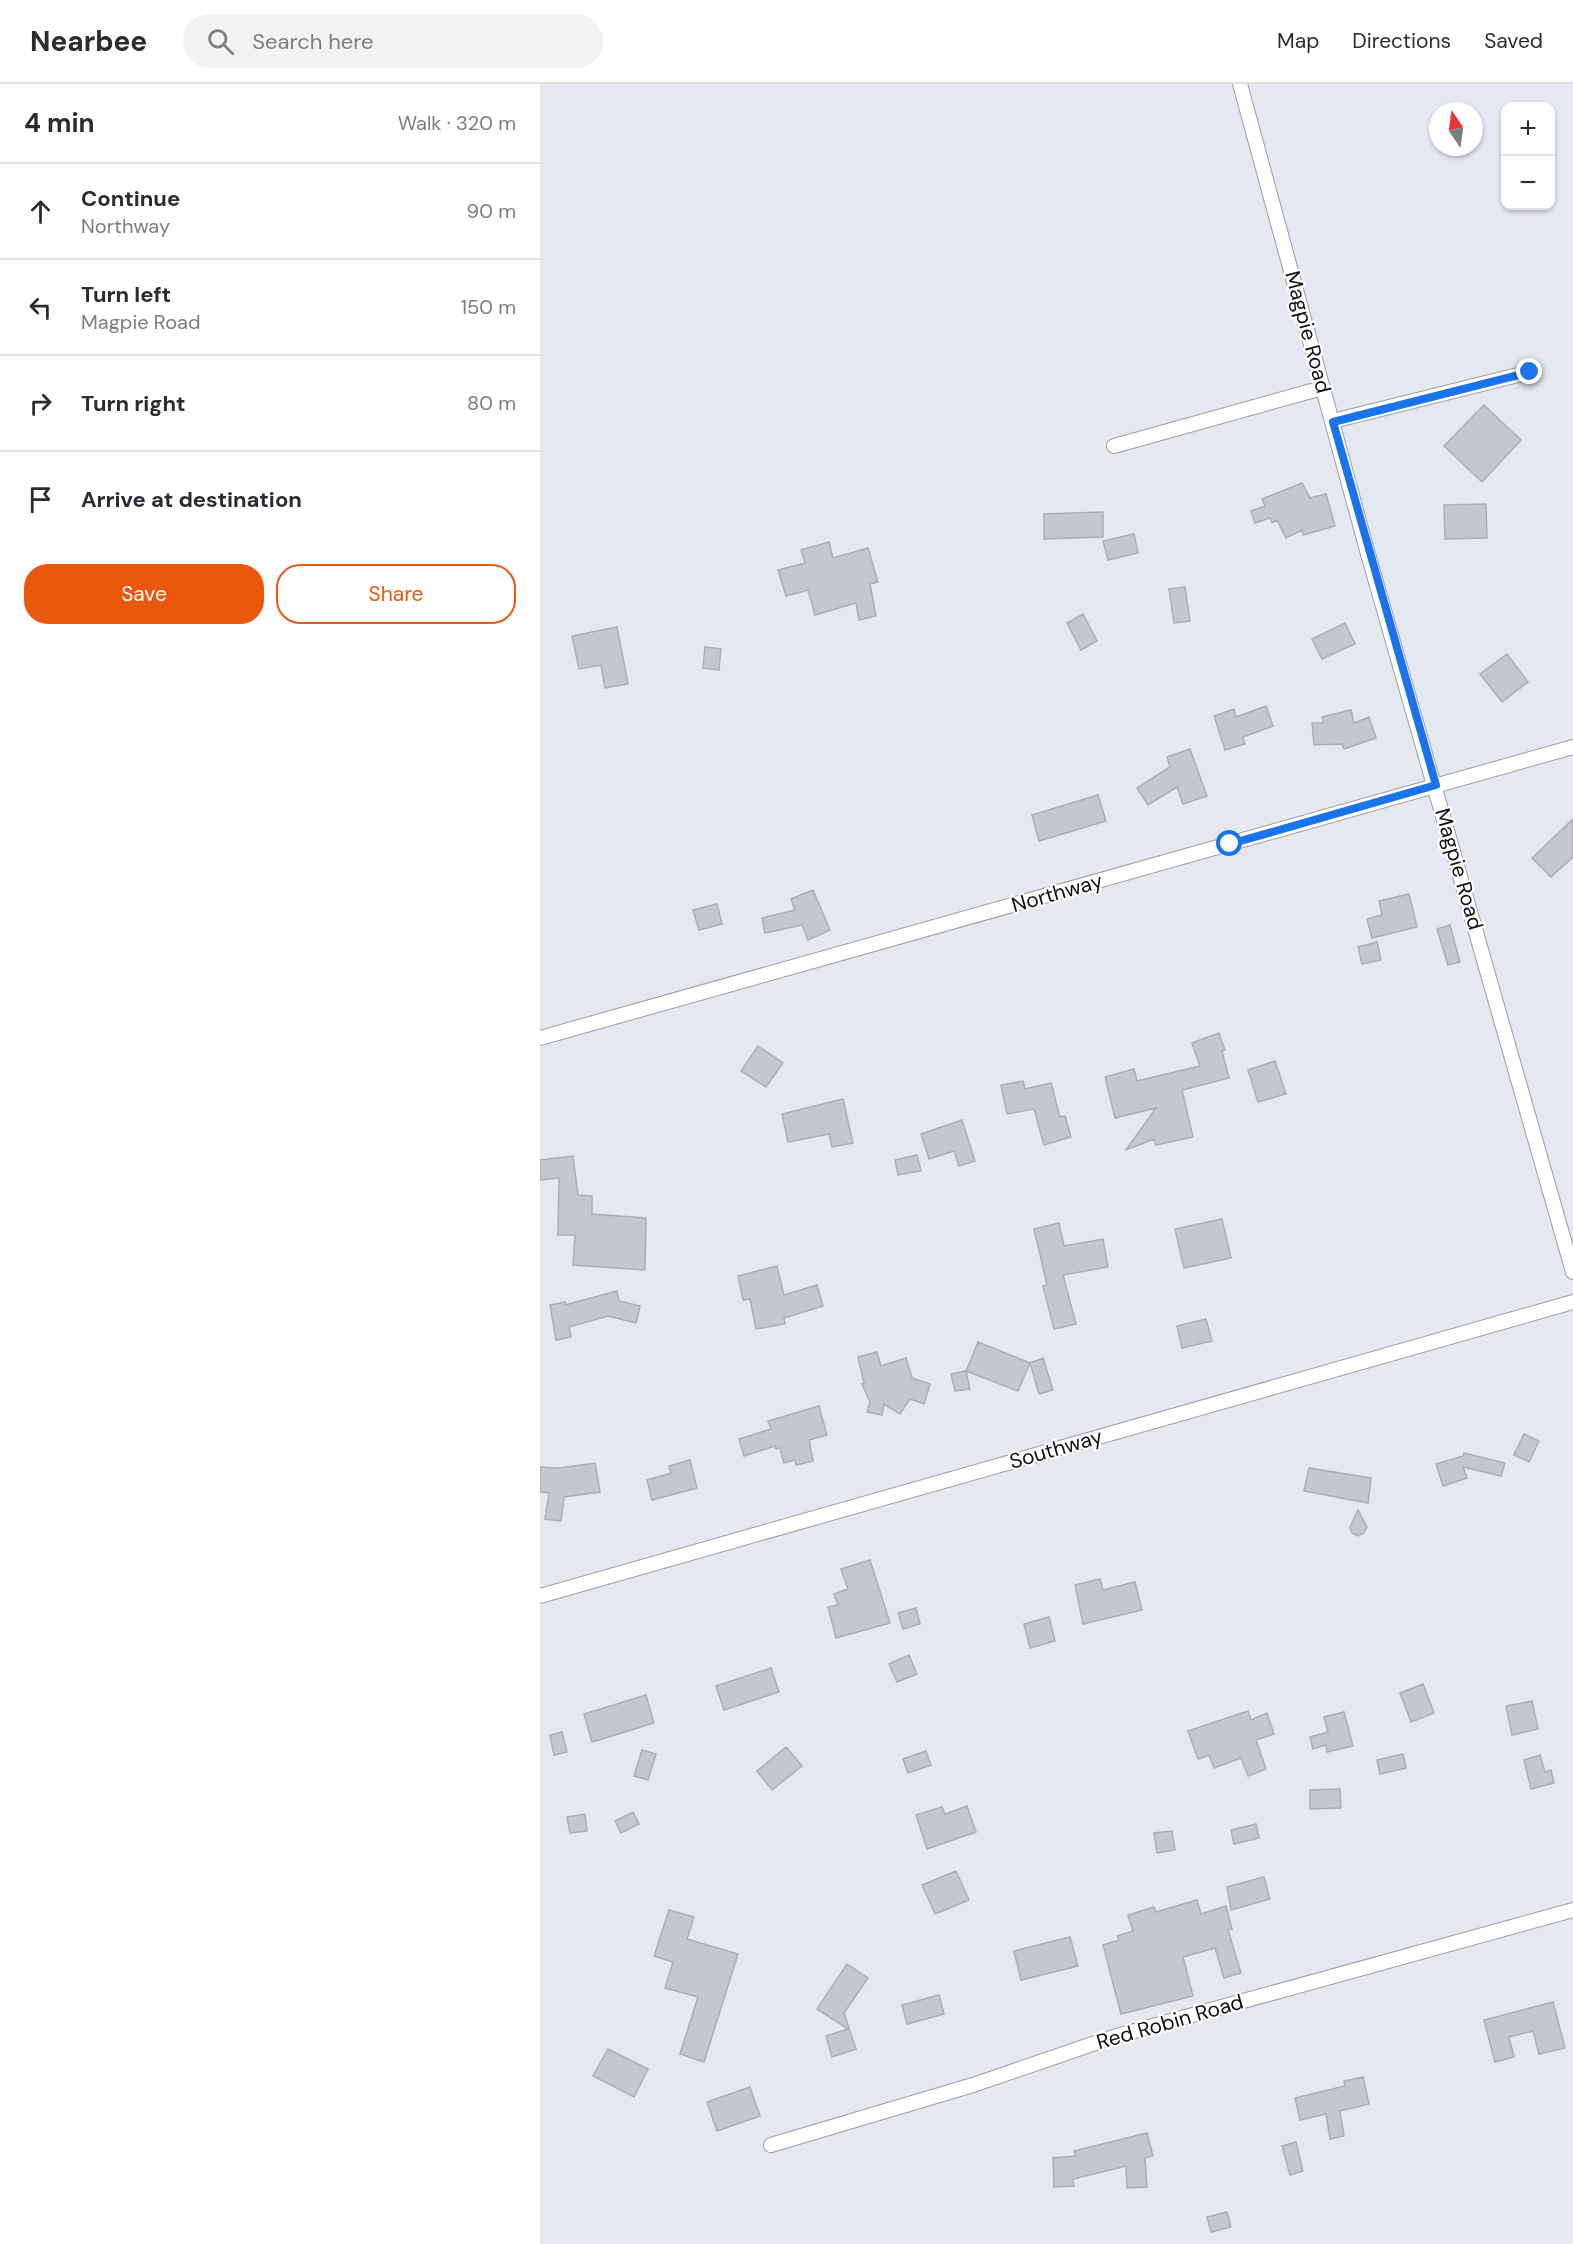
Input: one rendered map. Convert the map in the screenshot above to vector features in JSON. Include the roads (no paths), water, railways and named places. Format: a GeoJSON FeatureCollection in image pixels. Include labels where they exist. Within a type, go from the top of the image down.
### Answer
{"type":"FeatureCollection","features":[{"type":"Feature","properties":{"kind":"street","name":"Magpie Road"},"geometry":{"type":"LineString","coordinates":[[1240,84],[1322,388],[1573,1272]]}},
{"type":"Feature","properties":{"kind":"street"},"geometry":{"type":"LineString","coordinates":[[1333,422],[1530,372]]}},
{"type":"Feature","properties":{"kind":"street"},"geometry":{"type":"LineString","coordinates":[[1114,446],[1322,388]]}},
{"type":"Feature","properties":{"kind":"street","name":"Northway"},"geometry":{"type":"LineString","coordinates":[[540,1038],[1573,747]]}},
{"type":"Feature","properties":{"kind":"street","name":"Southway"},"geometry":{"type":"LineString","coordinates":[[540,1596],[1573,1302]]}},
{"type":"Feature","properties":{"kind":"street","name":"Red Robin Road"},"geometry":{"type":"LineString","coordinates":[[771,2145],[974,2085],[1113,2037],[1573,1910]]}}]}
